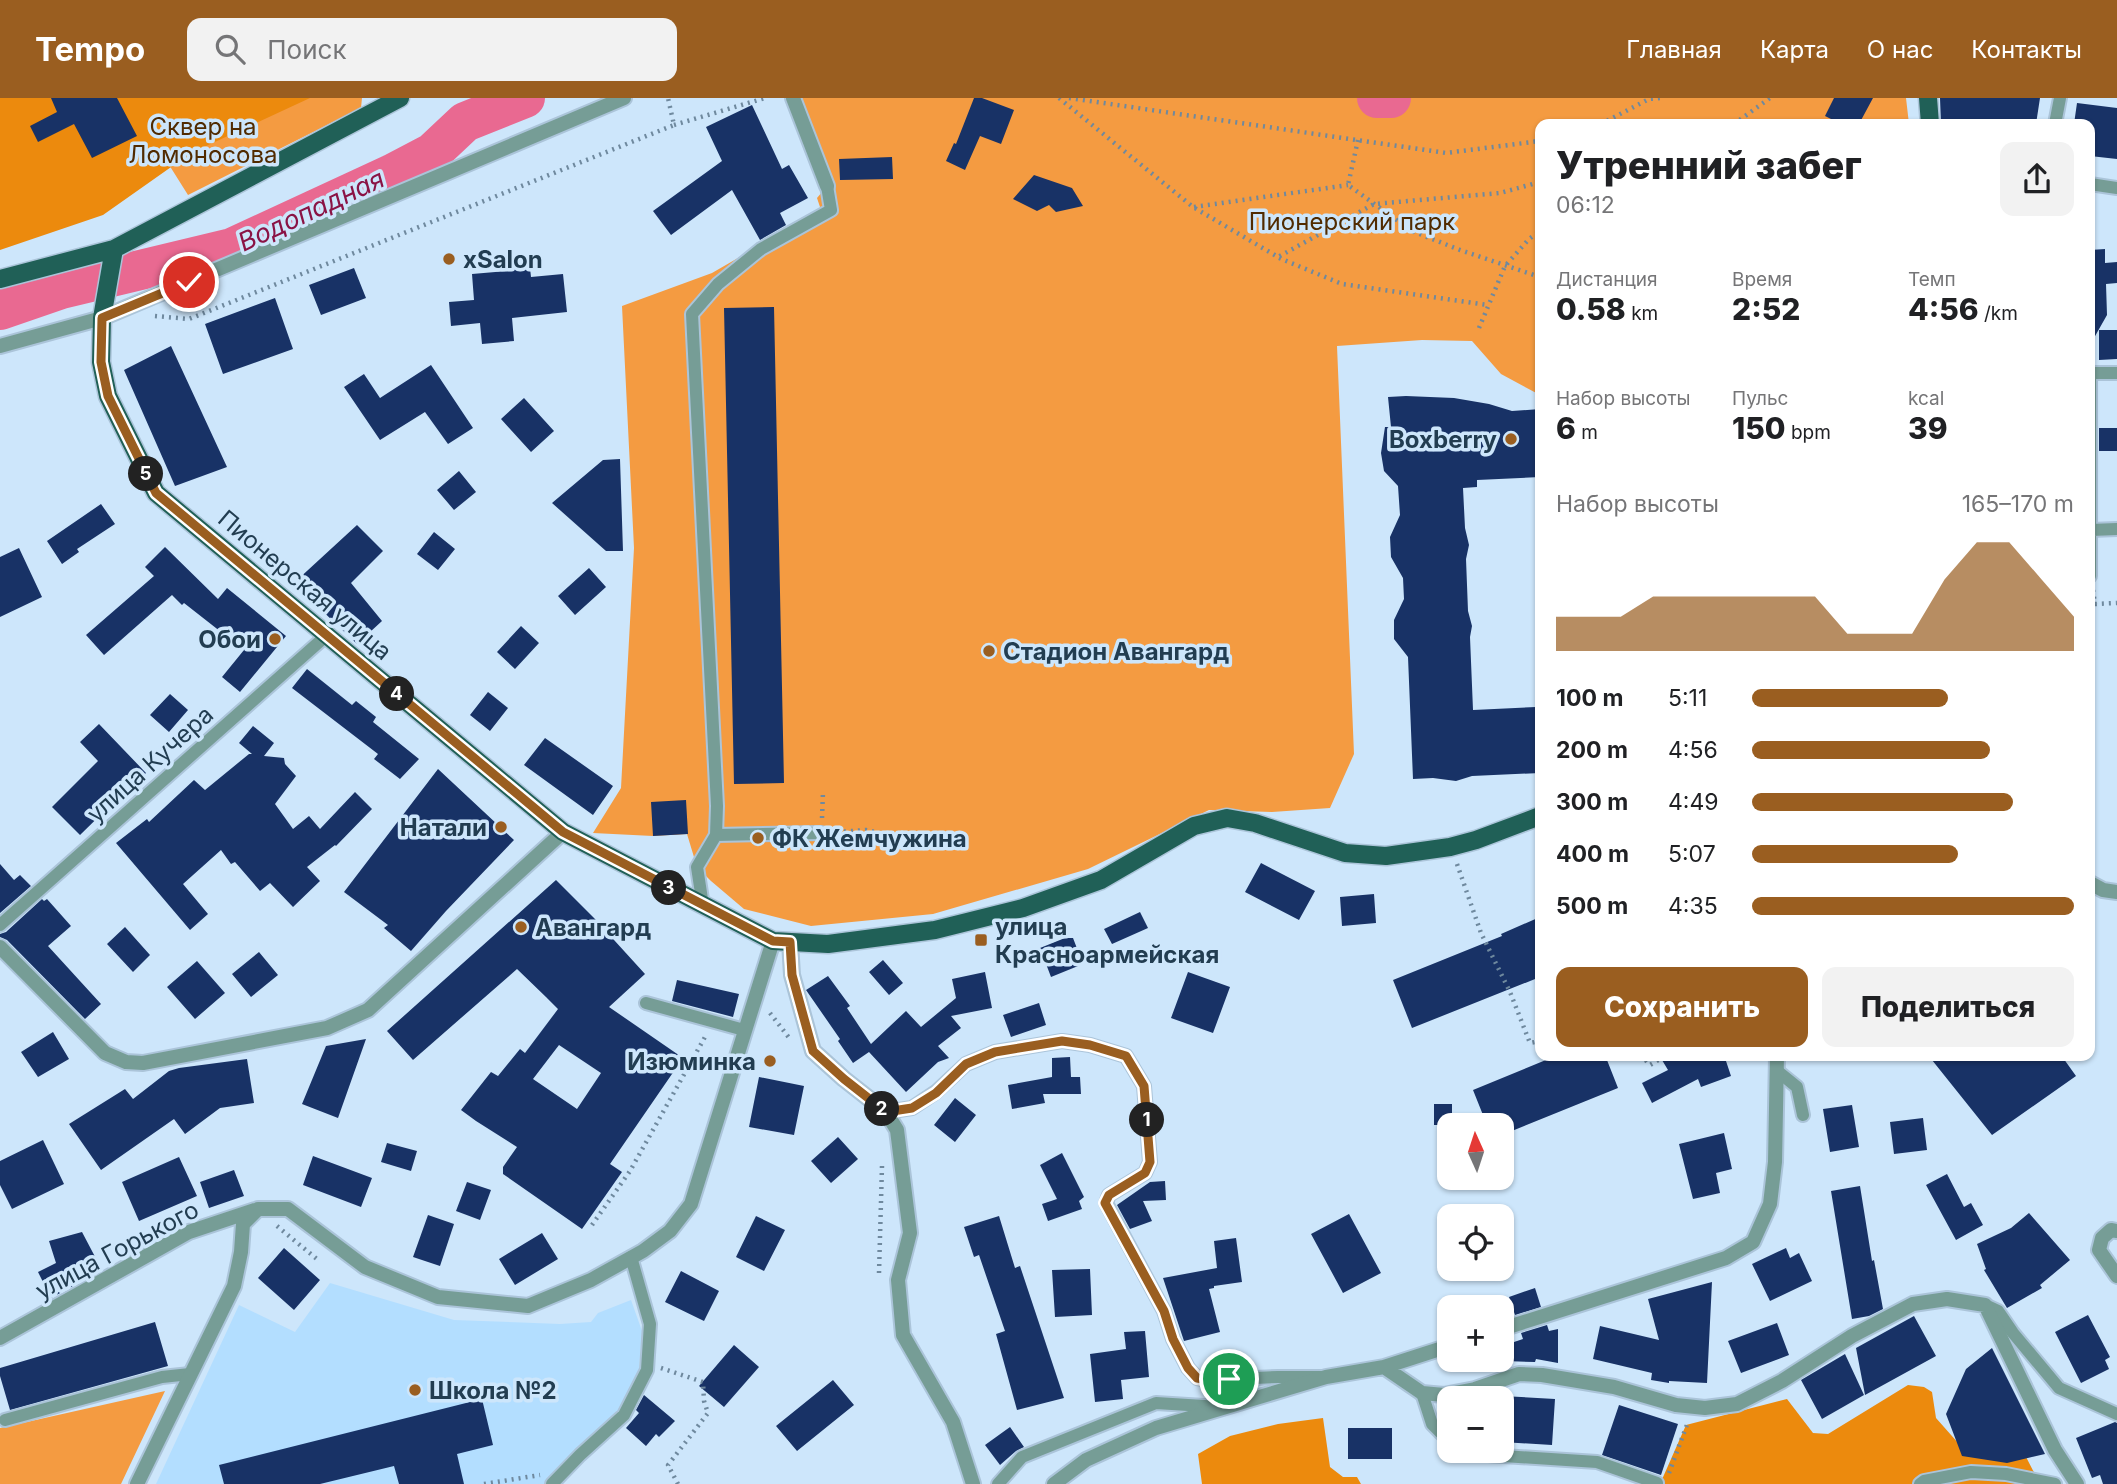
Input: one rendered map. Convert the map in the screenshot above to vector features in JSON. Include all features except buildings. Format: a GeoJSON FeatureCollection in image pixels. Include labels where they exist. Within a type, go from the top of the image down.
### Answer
{"type":"FeatureCollection","features":[{"type":"Feature","properties":{"kind":"main road"},"geometry":{"type":"LineString","coordinates":[[0,279],[114,249],[400,98]]}},
{"type":"Feature","properties":{"kind":"main road"},"geometry":{"type":"LineString","coordinates":[[1928,98],[1930,119]]}},
{"type":"Feature","properties":{"kind":"main road","name":"Пионерская улица"},"geometry":{"type":"LineString","coordinates":[[114,249],[102,318],[101,362],[108,396],[156,493],[563,832],[703,906],[781,942]]}},
{"type":"Feature","properties":{"kind":"main road"},"geometry":{"type":"LineString","coordinates":[[781,942],[828,944],[934,930],[1023,908],[1101,880],[1194,826],[1227,818],[1255,822],[1345,853],[1387,856],[1476,841],[1535,818]]}},
{"type":"Feature","properties":{"kind":"street"},"geometry":{"type":"LineString","coordinates":[[0,346],[102,318],[624,98]]}},
{"type":"Feature","properties":{"kind":"street"},"geometry":{"type":"LineString","coordinates":[[793,98],[827,186]]}},
{"type":"Feature","properties":{"kind":"street"},"geometry":{"type":"LineString","coordinates":[[0,947],[105,1054],[126,1062],[143,1063],[301,1034],[327,1028],[368,1010],[563,832]]}},
{"type":"Feature","properties":{"kind":"street"},"geometry":{"type":"LineString","coordinates":[[2095,886],[2103,891],[2117,892]]}},
{"type":"Feature","properties":{"kind":"street"},"geometry":{"type":"LineString","coordinates":[[781,942],[813,1051],[886,1112],[897,1130],[909,1233],[898,1280],[903,1335],[953,1422],[973,1484]]}},
{"type":"Feature","properties":{"kind":"street"},"geometry":{"type":"LineString","coordinates":[[136,1484],[234,1286],[243,1224],[258,1209],[288,1209],[365,1266],[438,1297],[528,1306],[592,1280],[643,1251],[670,1231],[691,1204],[744,1030],[781,942]]}},
{"type":"Feature","properties":{"kind":"street"},"geometry":{"type":"LineString","coordinates":[[1514,1325],[1726,1258],[1753,1242],[1770,1205],[1773,1183],[1777,1061]]}},
{"type":"Feature","properties":{"kind":"street","name":"улица Горького"},"geometry":{"type":"LineString","coordinates":[[0,1338],[189,1232],[258,1209]]}},
{"type":"Feature","properties":{"kind":"street"},"geometry":{"type":"LineString","coordinates":[[2117,1231],[2111,1230],[2102,1238],[2099,1250],[2117,1276]]}},
{"type":"Feature","properties":{"kind":"street"},"geometry":{"type":"LineString","coordinates":[[1384,1367],[1422,1393],[1444,1395],[1475,1389],[1520,1374],[1542,1375],[1614,1387],[1676,1405],[1705,1408],[1737,1404],[1782,1381],[1852,1336],[1913,1304],[1947,1299],[1985,1305],[2055,1450],[2077,1484]]}},
{"type":"Feature","properties":{"kind":"street"},"geometry":{"type":"LineString","coordinates":[[1054,1484],[1086,1460],[1156,1428],[1326,1377],[1384,1367],[1437,1350]]}},
{"type":"Feature","properties":{"kind":"lane"},"geometry":{"type":"LineString","coordinates":[[2057,119],[2060,98]]}},
{"type":"Feature","properties":{"kind":"lane"},"geometry":{"type":"LineString","coordinates":[[2095,185],[2117,188]]}},
{"type":"Feature","properties":{"kind":"lane"},"geometry":{"type":"LineString","coordinates":[[703,906],[697,867],[716,835],[717,806],[692,314],[718,284],[761,249],[831,210],[827,186]]}},
{"type":"Feature","properties":{"kind":"lane"},"geometry":{"type":"LineString","coordinates":[[2095,373],[2117,373]]}},
{"type":"Feature","properties":{"kind":"lane"},"geometry":{"type":"LineString","coordinates":[[2095,530],[2117,529]]}},
{"type":"Feature","properties":{"kind":"lane","name":"улица Кучера"},"geometry":{"type":"LineString","coordinates":[[0,925],[327,635]]}},
{"type":"Feature","properties":{"kind":"lane"},"geometry":{"type":"LineString","coordinates":[[716,835],[821,833]]}},
{"type":"Feature","properties":{"kind":"lane"},"geometry":{"type":"LineString","coordinates":[[646,1003],[744,1030]]}},
{"type":"Feature","properties":{"kind":"lane"},"geometry":{"type":"LineString","coordinates":[[886,1112],[912,1108],[936,1093],[966,1064],[995,1052],[1062,1041],[1090,1045],[1126,1056],[1144,1086],[1150,1162],[1145,1173],[1109,1195],[1105,1203],[1164,1311],[1173,1339],[1188,1368],[1197,1378],[1209,1380],[1326,1377]]}},
{"type":"Feature","properties":{"kind":"lane"},"geometry":{"type":"LineString","coordinates":[[1776,1070],[1797,1087],[1803,1115]]}},
{"type":"Feature","properties":{"kind":"lane"},"geometry":{"type":"LineString","coordinates":[[552,1484],[624,1415],[647,1370],[650,1324],[631,1257]]}},
{"type":"Feature","properties":{"kind":"lane"},"geometry":{"type":"LineString","coordinates":[[1985,1305],[1998,1311],[2059,1388],[2117,1414]]}},
{"type":"Feature","properties":{"kind":"lane"},"geometry":{"type":"LineString","coordinates":[[5,1420],[162,1377],[190,1374]]}},
{"type":"Feature","properties":{"kind":"lane"},"geometry":{"type":"LineString","coordinates":[[1422,1393],[1432,1424],[1437,1429]]}},
{"type":"Feature","properties":{"kind":"lane"},"geometry":{"type":"LineString","coordinates":[[998,1484],[1022,1457],[1156,1403],[1226,1407]]}},
{"type":"Feature","properties":{"kind":"lane"},"geometry":{"type":"LineString","coordinates":[[1514,1457],[1597,1462],[1661,1483]]}},
{"type":"Feature","properties":{"kind":"lane"},"geometry":{"type":"LineString","coordinates":[[1920,1484],[1971,1472],[2006,1474],[2055,1484]]}},
{"type":"Feature","properties":{"kind":"path"},"geometry":{"type":"LineString","coordinates":[[668,98],[674,125]]}},
{"type":"Feature","properties":{"kind":"path"},"geometry":{"type":"LineString","coordinates":[[144,320],[155,316],[189,319],[674,125],[765,98]]}},
{"type":"Feature","properties":{"kind":"path"},"geometry":{"type":"LineString","coordinates":[[1059,98],[1193,207],[1278,257],[1342,284],[1488,305]]}},
{"type":"Feature","properties":{"kind":"path"},"geometry":{"type":"LineString","coordinates":[[1069,98],[1446,153],[1535,142]]}},
{"type":"Feature","properties":{"kind":"path"},"geometry":{"type":"LineString","coordinates":[[1611,119],[1649,99],[1661,98]]}},
{"type":"Feature","properties":{"kind":"path"},"geometry":{"type":"LineString","coordinates":[[1741,119],[1770,98]]}},
{"type":"Feature","properties":{"kind":"path"},"geometry":{"type":"LineString","coordinates":[[1348,186],[1357,140]]}},
{"type":"Feature","properties":{"kind":"path"},"geometry":{"type":"LineString","coordinates":[[1278,257],[1374,204],[1500,193],[1535,183]]}},
{"type":"Feature","properties":{"kind":"path"},"geometry":{"type":"LineString","coordinates":[[1193,207],[1348,186],[1412,231],[1535,275]]}},
{"type":"Feature","properties":{"kind":"path"},"geometry":{"type":"LineString","coordinates":[[1479,328],[1505,266],[1535,235]]}},
{"type":"Feature","properties":{"kind":"path"},"geometry":{"type":"LineString","coordinates":[[2095,604],[2117,603]]}},
{"type":"Feature","properties":{"kind":"path"},"geometry":{"type":"LineString","coordinates":[[823,792],[821,833],[866,830],[910,840],[929,839]]}},
{"type":"Feature","properties":{"kind":"path"},"geometry":{"type":"LineString","coordinates":[[1450,847],[1480,933],[1510,992],[1531,1043],[1535,1042]]}},
{"type":"Feature","properties":{"kind":"path"},"geometry":{"type":"LineString","coordinates":[[764,1005],[792,1042]]}},
{"type":"Feature","properties":{"kind":"path"},"geometry":{"type":"LineString","coordinates":[[592,1225],[630,1171],[696,1052],[716,1022]]}},
{"type":"Feature","properties":{"kind":"path"},"geometry":{"type":"LineString","coordinates":[[879,1281],[882,1157]]}},
{"type":"Feature","properties":{"kind":"path"},"geometry":{"type":"LineString","coordinates":[[297,1243],[318,1260]]}},
{"type":"Feature","properties":{"kind":"path"},"geometry":{"type":"LineString","coordinates":[[647,1370],[662,1367],[703,1382],[708,1413],[668,1465],[678,1484]]}},
{"type":"Feature","properties":{"kind":"path"},"geometry":{"type":"LineString","coordinates":[[1661,1483],[1694,1406]]}},
{"type":"Feature","properties":{"kind":"path"},"geometry":{"type":"LineString","coordinates":[[484,1484],[565,1470]]}},
{"type":"Feature","properties":{"kind":"shaded area","name":"Школа №2"},"geometry":{"type":"Polygon","coordinates":[[[330,1283],[454,1320],[560,1324],[591,1322],[598,1313],[631,1300],[642,1331],[639,1369],[621,1411],[577,1448],[544,1484],[156,1484],[239,1305],[295,1332],[330,1283]]]}},
{"type":"Feature","properties":{"kind":"green space"},"geometry":{"type":"Polygon","coordinates":[[[0,98],[310,98],[191,153],[103,215],[0,250],[0,98]]]}},
{"type":"Feature","properties":{"kind":"green space","name":"Сквер на Ломоносова"},"geometry":{"type":"Polygon","coordinates":[[[127,98],[362,98],[361,108],[188,195],[127,98]]]}},
{"type":"Feature","properties":{"kind":"green space","name":"Стадион Авангард"},"geometry":{"type":"Polygon","coordinates":[[[793,98],[1906,98],[1908,119],[1535,119],[1535,392],[1501,374],[1472,341],[1422,340],[1337,346],[1354,754],[1330,808],[1272,812],[1209,810],[1088,869],[933,914],[811,926],[744,909],[697,867],[687,834],[653,836],[593,833],[621,788],[634,548],[622,306],[712,273],[821,210],[817,198],[827,186],[793,98]]]}},
{"type":"Feature","properties":{"kind":"green space"},"geometry":{"type":"Polygon","coordinates":[[[1908,1385],[1924,1387],[1932,1392],[1936,1418],[1959,1444],[2024,1453],[2040,1484],[1660,1484],[1686,1425],[1787,1399],[1813,1433],[1828,1434],[1908,1385]]]}},
{"type":"Feature","properties":{"kind":"green space"},"geometry":{"type":"Polygon","coordinates":[[[165,1391],[121,1484],[0,1484],[0,1428],[165,1391]]]}},
{"type":"Feature","properties":{"kind":"green space"},"geometry":{"type":"Polygon","coordinates":[[[1323,1418],[1330,1467],[1343,1477],[1357,1477],[1361,1484],[1202,1484],[1198,1454],[1230,1436],[1278,1424],[1323,1418]]]}},
{"type":"Feature","properties":{"kind":"waterway","name":"Водопадная"},"geometry":{"type":"LineString","coordinates":[[0,310],[61,289],[232,248],[392,174],[432,153],[465,122],[525,98]]}},
{"type":"Feature","properties":{"kind":"waterway","name":"Водопадная"},"geometry":{"type":"LineString","coordinates":[[1377,98],[1391,98]]}},
{"type":"Feature","properties":{"kind":"place","name":"xSalon"},"geometry":{"type":"Point","coordinates":[449,259]}},
{"type":"Feature","properties":{"kind":"place","name":"Boxberry"},"geometry":{"type":"Point","coordinates":[1511,439]}},
{"type":"Feature","properties":{"kind":"place","name":"Обои"},"geometry":{"type":"Point","coordinates":[275,639]}},
{"type":"Feature","properties":{"kind":"place","name":"Стадион Авангард"},"geometry":{"type":"Point","coordinates":[989,651]}},
{"type":"Feature","properties":{"kind":"place","name":"Натали"},"geometry":{"type":"Point","coordinates":[501,827]}},
{"type":"Feature","properties":{"kind":"place","name":"ФК Жемчужина"},"geometry":{"type":"Point","coordinates":[758,838]}},
{"type":"Feature","properties":{"kind":"place","name":"Авангард"},"geometry":{"type":"Point","coordinates":[521,927]}},
{"type":"Feature","properties":{"kind":"place","name":"улица Красноармейская"},"geometry":{"type":"Point","coordinates":[981,940]}},
{"type":"Feature","properties":{"kind":"place","name":"Изюминка"},"geometry":{"type":"Point","coordinates":[770,1061]}},
{"type":"Feature","properties":{"kind":"place","name":"Школа №2"},"geometry":{"type":"Point","coordinates":[415,1390]}},
{"type":"Feature","properties":{"kind":"route"},"geometry":{"type":"LineString","coordinates":[[189,282],[102,318],[101,362],[108,396],[156,493],[563,832],[773,941],[790,942],[792,975],[813,1051],[886,1112],[912,1108],[936,1093],[966,1064],[995,1052],[1062,1041],[1090,1045],[1126,1056],[1144,1086],[1150,1162],[1145,1173],[1109,1195],[1105,1203],[1164,1311],[1173,1339],[1188,1368],[1197,1378],[1229,1379]]}},
{"type":"Feature","properties":{"kind":"park label","name":"Пионерский парк"},"geometry":{"type":"Point","coordinates":[1352,221]}}]}
